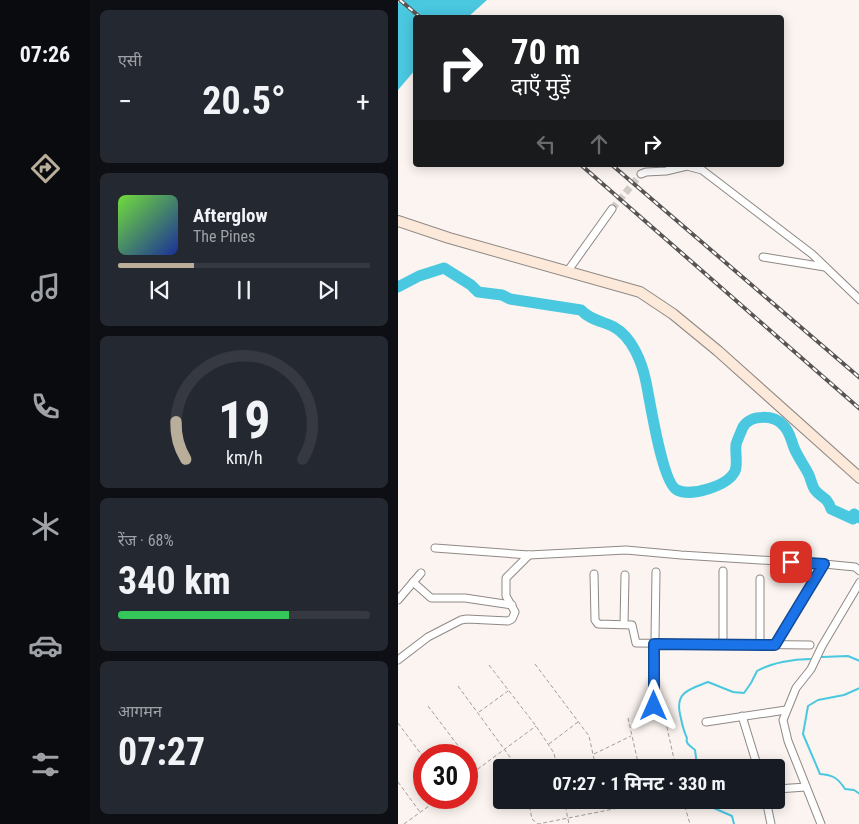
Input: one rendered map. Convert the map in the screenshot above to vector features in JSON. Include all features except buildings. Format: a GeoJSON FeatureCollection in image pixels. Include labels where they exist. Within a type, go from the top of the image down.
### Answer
{"type":"FeatureCollection","features":[{"type":"Feature","properties":{"kind":"street"},"geometry":{"type":"LineString","coordinates":[[641,174],[683,167]]}},
{"type":"Feature","properties":{"kind":"street"},"geometry":{"type":"LineString","coordinates":[[691,167],[702,170],[771,221],[812,254],[859,297]]}},
{"type":"Feature","properties":{"kind":"street"},"geometry":{"type":"LineString","coordinates":[[566,272],[612,209]]}},
{"type":"Feature","properties":{"kind":"street"},"geometry":{"type":"LineString","coordinates":[[398,221],[449,238],[640,292],[673,314],[718,351],[860,478]]}},
{"type":"Feature","properties":{"kind":"street"},"geometry":{"type":"LineString","coordinates":[[764,257],[825,267]]}},
{"type":"Feature","properties":{"kind":"street"},"geometry":{"type":"LineString","coordinates":[[435,548],[529,555],[626,550],[824,564],[855,567],[860,571]]}},
{"type":"Feature","properties":{"kind":"street"},"geometry":{"type":"LineString","coordinates":[[398,660],[428,637],[461,620],[508,621],[514,616],[515,612],[506,596],[507,576],[529,555]]}},
{"type":"Feature","properties":{"kind":"street"},"geometry":{"type":"LineString","coordinates":[[775,645],[824,564]]}},
{"type":"Feature","properties":{"kind":"street"},"geometry":{"type":"LineString","coordinates":[[723,571],[723,644]]}},
{"type":"Feature","properties":{"kind":"street"},"geometry":{"type":"LineString","coordinates":[[654,706],[656,572]]}},
{"type":"Feature","properties":{"kind":"street"},"geometry":{"type":"LineString","coordinates":[[398,600],[421,573]]}},
{"type":"Feature","properties":{"kind":"street"},"geometry":{"type":"LineString","coordinates":[[594,574],[595,620],[598,624],[633,626],[636,643],[810,645]]}},
{"type":"Feature","properties":{"kind":"street"},"geometry":{"type":"LineString","coordinates":[[624,624],[625,575]]}},
{"type":"Feature","properties":{"kind":"street"},"geometry":{"type":"LineString","coordinates":[[760,579],[760,645]]}},
{"type":"Feature","properties":{"kind":"street"},"geometry":{"type":"LineString","coordinates":[[413,582],[430,598],[466,598],[512,605]]}},
{"type":"Feature","properties":{"kind":"street"},"geometry":{"type":"LineString","coordinates":[[821,824],[788,741],[783,720],[796,688],[811,669],[822,646],[860,582]]}},
{"type":"Feature","properties":{"kind":"street"},"geometry":{"type":"LineString","coordinates":[[706,722],[786,710]]}},
{"type":"Feature","properties":{"kind":"street"},"geometry":{"type":"LineString","coordinates":[[742,716],[755,759]]}},
{"type":"Feature","properties":{"kind":"street"},"geometry":{"type":"LineString","coordinates":[[785,788],[806,788]]}},
{"type":"Feature","properties":{"kind":"street"},"geometry":{"type":"LineString","coordinates":[[768,809],[771,824]]}},
{"type":"Feature","properties":{"kind":"path"},"geometry":{"type":"LineString","coordinates":[[535,664],[589,736],[594,759]]}},
{"type":"Feature","properties":{"kind":"path"},"geometry":{"type":"LineString","coordinates":[[490,665],[536,726],[554,753],[555,759]]}},
{"type":"Feature","properties":{"kind":"path"},"geometry":{"type":"LineString","coordinates":[[458,686],[512,759]]}},
{"type":"Feature","properties":{"kind":"path"},"geometry":{"type":"LineString","coordinates":[[478,713],[509,690]]}},
{"type":"Feature","properties":{"kind":"path"},"geometry":{"type":"LineString","coordinates":[[428,706],[457,744]]}},
{"type":"Feature","properties":{"kind":"path"},"geometry":{"type":"LineString","coordinates":[[664,714],[674,759]]}},
{"type":"Feature","properties":{"kind":"path"},"geometry":{"type":"LineString","coordinates":[[628,718],[637,759]]}},
{"type":"Feature","properties":{"kind":"path"},"geometry":{"type":"LineString","coordinates":[[398,722],[414,744]]}},
{"type":"Feature","properties":{"kind":"path"},"geometry":{"type":"LineString","coordinates":[[548,744],[579,722]]}},
{"type":"Feature","properties":{"kind":"path"},"geometry":{"type":"LineString","coordinates":[[478,769],[536,726]]}},
{"type":"Feature","properties":{"kind":"path"},"geometry":{"type":"LineString","coordinates":[[593,754],[632,735]]}},
{"type":"Feature","properties":{"kind":"path"},"geometry":{"type":"LineString","coordinates":[[398,782],[420,812]]}},
{"type":"Feature","properties":{"kind":"path"},"geometry":{"type":"LineString","coordinates":[[404,824],[424,809]]}},
{"type":"Feature","properties":{"kind":"path"},"geometry":{"type":"LineString","coordinates":[[530,809],[532,818],[537,824],[610,809]]}},
{"type":"Feature","properties":{"kind":"path"},"geometry":{"type":"LineString","coordinates":[[566,809],[569,824]]}},
{"type":"Feature","properties":{"kind":"path"},"geometry":{"type":"LineString","coordinates":[[685,809],[690,824]]}},
{"type":"Feature","properties":{"kind":"water"},"geometry":{"type":"Polygon","coordinates":[[[401,0],[487,0],[470,15],[413,15],[413,72],[398,90],[398,3],[401,0]]]}},
{"type":"Feature","properties":{"kind":"waterway"},"geometry":{"type":"LineString","coordinates":[[398,287],[419,276],[444,268],[471,285],[478,292],[581,310],[592,318],[620,331],[631,344],[639,358],[666,473],[677,490],[691,492],[709,489],[731,476],[735,471],[736,445],[743,427],[751,420],[763,417],[774,419],[786,428],[814,488],[828,502],[831,509],[853,519],[854,514],[860,518]]}},
{"type":"Feature","properties":{"kind":"waterway"},"geometry":{"type":"LineString","coordinates":[[822,657],[848,656],[860,661]]}},
{"type":"Feature","properties":{"kind":"waterway"},"geometry":{"type":"LineString","coordinates":[[696,759],[695,750],[687,742],[680,714],[680,701],[685,692],[708,682],[733,692],[744,693],[757,671],[782,662],[810,659]]}},
{"type":"Feature","properties":{"kind":"waterway"},"geometry":{"type":"LineString","coordinates":[[860,688],[844,695],[818,700],[808,706],[803,734],[820,774],[835,778],[845,789],[854,790],[860,794]]}},
{"type":"Feature","properties":{"kind":"waterway"},"geometry":{"type":"LineString","coordinates":[[716,809],[732,816],[734,824]]}},
{"type":"Feature","properties":{"kind":"tunnel"},"geometry":{"type":"LineString","coordinates":[[612,209],[641,174]]}},
{"type":"Feature","properties":{"kind":"railway"},"geometry":{"type":"LineString","coordinates":[[400,0],[418,15]]}},
{"type":"Feature","properties":{"kind":"railway"},"geometry":{"type":"LineString","coordinates":[[583,167],[860,409]]}},
{"type":"Feature","properties":{"kind":"railway"},"geometry":{"type":"LineString","coordinates":[[614,167],[860,378]]}},
{"type":"Feature","properties":{"kind":"route"},"geometry":{"type":"LineString","coordinates":[[654,706],[654,644],[775,645],[824,564],[791,562]]}}]}
